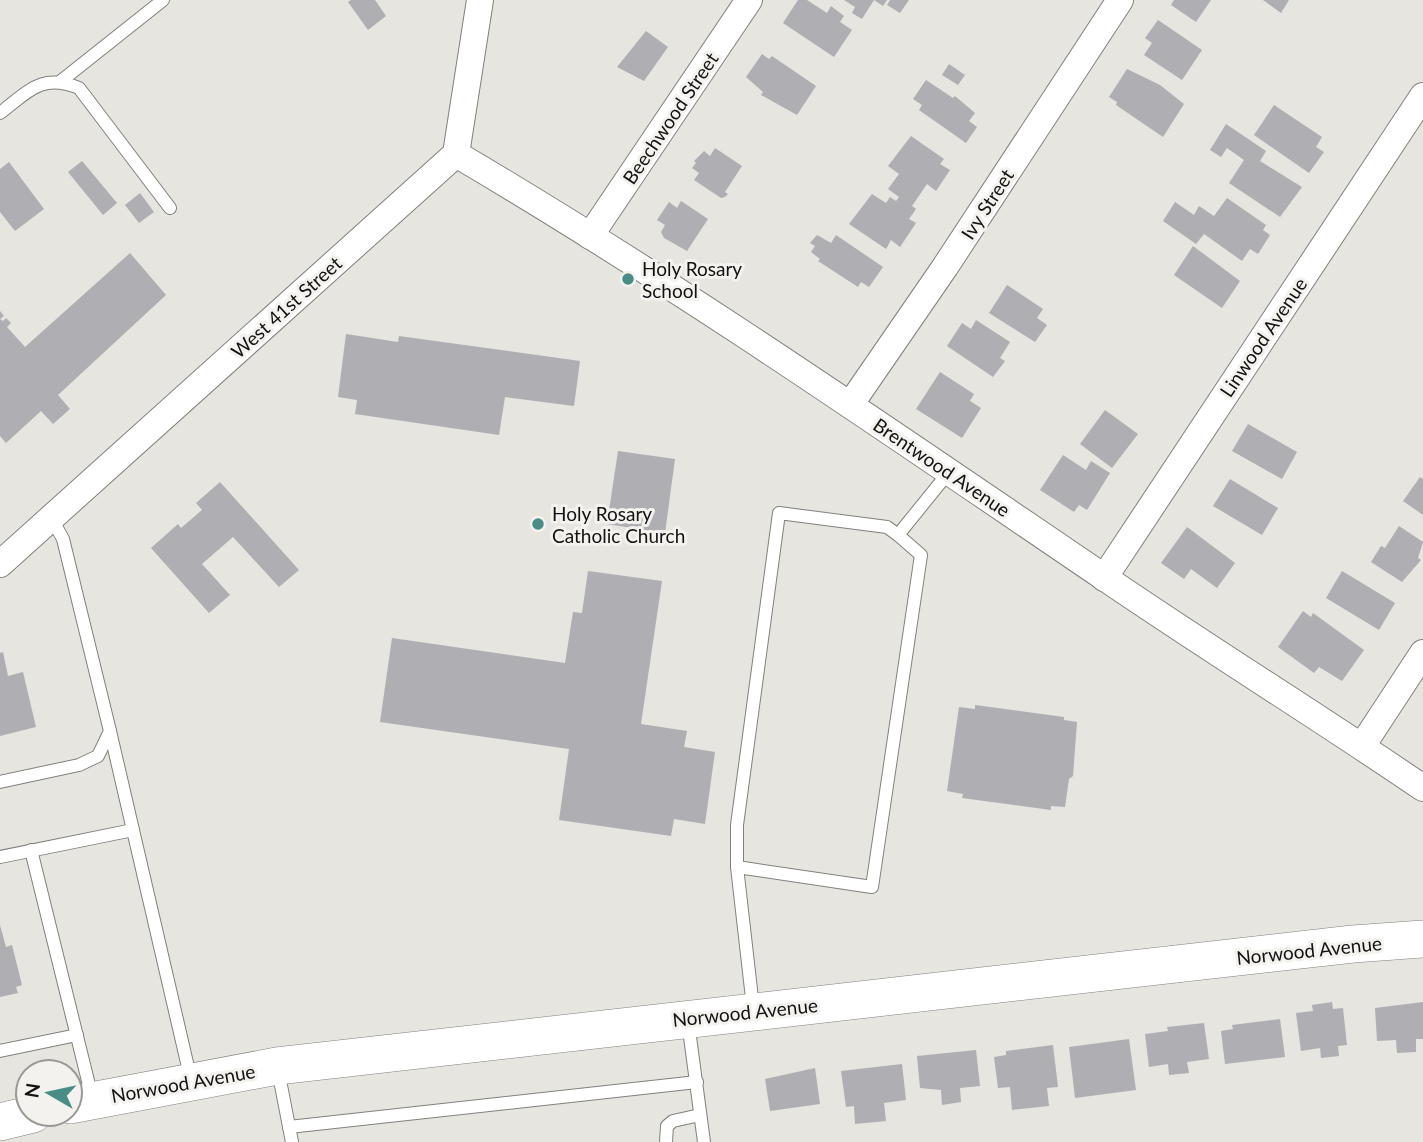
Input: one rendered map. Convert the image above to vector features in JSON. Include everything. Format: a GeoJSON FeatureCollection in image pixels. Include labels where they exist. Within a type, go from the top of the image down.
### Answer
{"type":"FeatureCollection","features":[{"type":"Feature","properties":{"kind":"main road","name":"Norwood Avenue"},"geometry":{"type":"LineString","coordinates":[[84,1101],[277,1066],[1353,944],[1423,939]]}},
{"type":"Feature","properties":{"kind":"street"},"geometry":{"type":"LineString","coordinates":[[456,154],[480,0]]}},
{"type":"Feature","properties":{"kind":"street","name":"Beechwood Street"},"geometry":{"type":"LineString","coordinates":[[590,236],[750,0]]}},
{"type":"Feature","properties":{"kind":"street","name":"Ivy Street"},"geometry":{"type":"LineString","coordinates":[[850,405],[945,267],[1120,0]]}},
{"type":"Feature","properties":{"kind":"street","name":"Linwood Avenue"},"geometry":{"type":"LineString","coordinates":[[1104,578],[1423,96]]}},
{"type":"Feature","properties":{"kind":"street","name":"Brentwood Avenue"},"geometry":{"type":"LineString","coordinates":[[456,154],[590,236],[850,405],[1104,578],[1423,788]]}},
{"type":"Feature","properties":{"kind":"street","name":"West 41st Street"},"geometry":{"type":"LineString","coordinates":[[0,564],[456,154]]}},
{"type":"Feature","properties":{"kind":"street"},"geometry":{"type":"LineString","coordinates":[[1362,746],[1423,653]]}},
{"type":"Feature","properties":{"kind":"lane"},"geometry":{"type":"LineString","coordinates":[[61,81],[163,0]]}},
{"type":"Feature","properties":{"kind":"lane"},"geometry":{"type":"LineString","coordinates":[[0,113],[38,83],[61,81],[79,88],[170,208]]}},
{"type":"Feature","properties":{"kind":"lane"},"geometry":{"type":"LineString","coordinates":[[898,535],[949,472]]}},
{"type":"Feature","properties":{"kind":"lane"},"geometry":{"type":"LineString","coordinates":[[737,867],[872,887],[921,555],[887,527],[779,513],[737,825],[737,867],[754,1011]]}},
{"type":"Feature","properties":{"kind":"lane"},"geometry":{"type":"LineString","coordinates":[[52,519],[63,539],[191,1080]]}},
{"type":"Feature","properties":{"kind":"lane"},"geometry":{"type":"LineString","coordinates":[[0,782],[79,765],[99,756],[110,731]]}},
{"type":"Feature","properties":{"kind":"lane"},"geometry":{"type":"LineString","coordinates":[[0,857],[133,830]]}},
{"type":"Feature","properties":{"kind":"lane"},"geometry":{"type":"LineString","coordinates":[[31,850],[77,1035],[78,1058]]}},
{"type":"Feature","properties":{"kind":"lane"},"geometry":{"type":"LineString","coordinates":[[687,1018],[704,1142]]}},
{"type":"Feature","properties":{"kind":"lane"},"geometry":{"type":"LineString","coordinates":[[0,1051],[77,1035]]}},
{"type":"Feature","properties":{"kind":"lane"},"geometry":{"type":"LineString","coordinates":[[277,1066],[292,1142]]}},
{"type":"Feature","properties":{"kind":"lane"},"geometry":{"type":"LineString","coordinates":[[289,1127],[697,1082]]}},
{"type":"Feature","properties":{"kind":"lane"},"geometry":{"type":"LineString","coordinates":[[666,1142],[667,1126],[673,1121],[700,1115]]}},
{"type":"Feature","properties":{"kind":"building"},"geometry":{"type":"Polygon","coordinates":[[[375,0],[386,16],[368,30],[348,2],[375,0]]]}},
{"type":"Feature","properties":{"kind":"building"},"geometry":{"type":"Polygon","coordinates":[[[798,0],[807,0],[827,13],[831,6],[844,16],[840,22],[852,30],[834,57],[783,23],[798,0]]]}},
{"type":"Feature","properties":{"kind":"building"},"geometry":{"type":"Polygon","coordinates":[[[844,0],[874,0],[862,19],[852,13],[855,7],[844,0]]]}},
{"type":"Feature","properties":{"kind":"building"},"geometry":{"type":"Polygon","coordinates":[[[874,0],[887,0],[883,6],[874,0]]]}},
{"type":"Feature","properties":{"kind":"building"},"geometry":{"type":"Polygon","coordinates":[[[890,0],[909,0],[900,13],[887,5],[890,0]]]}},
{"type":"Feature","properties":{"kind":"building"},"geometry":{"type":"Polygon","coordinates":[[[1174,0],[1211,0],[1196,22],[1171,5],[1174,0]]]}},
{"type":"Feature","properties":{"kind":"building"},"geometry":{"type":"Polygon","coordinates":[[[1263,0],[1289,0],[1281,13],[1263,0]]]}},
{"type":"Feature","properties":{"kind":"building"},"geometry":{"type":"Polygon","coordinates":[[[1158,20],[1202,50],[1182,80],[1144,55],[1152,43],[1145,38],[1158,20]]]}},
{"type":"Feature","properties":{"kind":"building"},"geometry":{"type":"Polygon","coordinates":[[[646,31],[668,47],[644,81],[617,67],[646,31]]]}},
{"type":"Feature","properties":{"kind":"building"},"geometry":{"type":"Polygon","coordinates":[[[762,54],[769,59],[772,56],[816,86],[797,115],[761,95],[763,92],[746,77],[762,54]]]}},
{"type":"Feature","properties":{"kind":"building"},"geometry":{"type":"Polygon","coordinates":[[[949,64],[965,75],[958,85],[942,75],[949,64]]]}},
{"type":"Feature","properties":{"kind":"building"},"geometry":{"type":"Polygon","coordinates":[[[1127,69],[1160,85],[1184,104],[1163,137],[1116,105],[1117,102],[1109,97],[1127,69]]]}},
{"type":"Feature","properties":{"kind":"building"},"geometry":{"type":"Polygon","coordinates":[[[926,80],[953,98],[955,96],[975,113],[969,121],[977,127],[966,143],[919,110],[922,105],[913,99],[926,80]]]}},
{"type":"Feature","properties":{"kind":"building"},"geometry":{"type":"Polygon","coordinates":[[[1274,105],[1322,137],[1316,147],[1324,152],[1309,173],[1254,135],[1274,105]]]}},
{"type":"Feature","properties":{"kind":"building"},"geometry":{"type":"Polygon","coordinates":[[[1226,124],[1266,151],[1260,161],[1302,187],[1280,217],[1229,183],[1244,160],[1227,148],[1221,157],[1210,150],[1226,124]]]}},
{"type":"Feature","properties":{"kind":"building"},"geometry":{"type":"Polygon","coordinates":[[[911,136],[944,159],[940,164],[950,170],[936,191],[927,184],[912,206],[916,209],[909,219],[916,223],[900,247],[891,240],[886,249],[849,224],[872,194],[886,203],[890,197],[896,201],[899,197],[888,189],[899,174],[888,166],[911,136]]]}},
{"type":"Feature","properties":{"kind":"building"},"geometry":{"type":"Polygon","coordinates":[[[715,148],[742,166],[725,192],[728,194],[721,198],[694,180],[699,173],[692,168],[696,163],[694,161],[704,151],[710,156],[715,148]]]}},
{"type":"Feature","properties":{"kind":"building"},"geometry":{"type":"Polygon","coordinates":[[[82,161],[117,203],[103,215],[68,172],[82,161]]]}},
{"type":"Feature","properties":{"kind":"building"},"geometry":{"type":"Polygon","coordinates":[[[9,162],[44,209],[15,231],[0,212],[0,169],[9,162]]]}},
{"type":"Feature","properties":{"kind":"building"},"geometry":{"type":"Polygon","coordinates":[[[140,193],[154,212],[139,223],[125,205],[140,193]]]}},
{"type":"Feature","properties":{"kind":"building"},"geometry":{"type":"Polygon","coordinates":[[[1227,198],[1266,225],[1263,230],[1270,235],[1258,254],[1250,249],[1242,261],[1204,234],[1196,244],[1163,221],[1175,202],[1194,215],[1199,206],[1214,216],[1227,198]]]}},
{"type":"Feature","properties":{"kind":"building"},"geometry":{"type":"Polygon","coordinates":[[[681,201],[708,219],[687,251],[664,238],[661,232],[665,225],[657,220],[669,202],[677,208],[681,201]]]}},
{"type":"Feature","properties":{"kind":"building"},"geometry":{"type":"Polygon","coordinates":[[[817,235],[831,243],[836,235],[883,267],[869,287],[861,282],[858,287],[818,261],[820,259],[811,252],[815,246],[810,243],[817,235]]]}},
{"type":"Feature","properties":{"kind":"building"},"geometry":{"type":"Polygon","coordinates":[[[1193,246],[1240,281],[1222,308],[1174,275],[1193,246]]]}},
{"type":"Feature","properties":{"kind":"building"},"geometry":{"type":"Polygon","coordinates":[[[130,253],[166,295],[58,395],[70,409],[53,424],[41,411],[6,443],[0,436],[0,319],[3,321],[6,318],[11,323],[7,327],[25,347],[130,253]]]}},
{"type":"Feature","properties":{"kind":"building"},"geometry":{"type":"Polygon","coordinates":[[[1007,285],[1043,309],[1037,318],[1047,325],[1035,342],[989,313],[1007,285]]]}},
{"type":"Feature","properties":{"kind":"building"},"geometry":{"type":"Polygon","coordinates":[[[976,320],[1010,342],[1000,358],[1005,361],[993,377],[947,346],[962,323],[971,329],[976,320]]]}},
{"type":"Feature","properties":{"kind":"building"},"geometry":{"type":"Polygon","coordinates":[[[346,334],[398,342],[399,336],[580,361],[574,406],[505,397],[499,435],[355,414],[357,400],[338,397],[346,334]]]}},
{"type":"Feature","properties":{"kind":"building"},"geometry":{"type":"Polygon","coordinates":[[[940,372],[974,394],[970,401],[981,408],[962,438],[916,409],[940,372]]]}},
{"type":"Feature","properties":{"kind":"building"},"geometry":{"type":"Polygon","coordinates":[[[1105,410],[1138,434],[1112,468],[1080,444],[1105,410]]]}},
{"type":"Feature","properties":{"kind":"building"},"geometry":{"type":"Polygon","coordinates":[[[1248,424],[1297,452],[1282,479],[1232,451],[1248,424]]]}},
{"type":"Feature","properties":{"kind":"building"},"geometry":{"type":"Polygon","coordinates":[[[618,451],[675,459],[665,533],[607,524],[618,451]]]}},
{"type":"Feature","properties":{"kind":"building"},"geometry":{"type":"Polygon","coordinates":[[[1063,455],[1086,470],[1091,461],[1110,473],[1087,510],[1079,505],[1074,512],[1040,490],[1063,455]]]}},
{"type":"Feature","properties":{"kind":"building"},"geometry":{"type":"Polygon","coordinates":[[[1420,477],[1423,479],[1423,515],[1403,501],[1420,477]]]}},
{"type":"Feature","properties":{"kind":"building"},"geometry":{"type":"Polygon","coordinates":[[[1230,479],[1278,508],[1262,535],[1213,506],[1230,479]]]}},
{"type":"Feature","properties":{"kind":"building"},"geometry":{"type":"Polygon","coordinates":[[[220,482],[299,570],[279,587],[233,537],[202,564],[230,595],[209,613],[151,548],[178,524],[181,528],[202,510],[196,503],[220,482]]]}},
{"type":"Feature","properties":{"kind":"building"},"geometry":{"type":"Polygon","coordinates":[[[1399,526],[1423,542],[1418,558],[1421,560],[1402,582],[1371,562],[1381,546],[1385,548],[1399,526]]]}},
{"type":"Feature","properties":{"kind":"building"},"geometry":{"type":"Polygon","coordinates":[[[1187,527],[1235,563],[1217,588],[1191,569],[1184,579],[1161,563],[1187,527]]]}},
{"type":"Feature","properties":{"kind":"building"},"geometry":{"type":"Polygon","coordinates":[[[588,571],[662,581],[641,724],[687,731],[684,747],[715,752],[705,824],[674,819],[671,836],[559,820],[569,749],[380,722],[392,638],[565,663],[573,612],[582,613],[588,571]]]}},
{"type":"Feature","properties":{"kind":"building"},"geometry":{"type":"Polygon","coordinates":[[[1342,571],[1395,603],[1379,630],[1326,598],[1342,571]]]}},
{"type":"Feature","properties":{"kind":"building"},"geometry":{"type":"Polygon","coordinates":[[[1303,611],[1311,617],[1313,613],[1364,650],[1342,681],[1319,667],[1314,673],[1278,647],[1303,611]]]}},
{"type":"Feature","properties":{"kind":"building"},"geometry":{"type":"Polygon","coordinates":[[[3,652],[8,676],[23,672],[36,727],[0,736],[0,653],[3,652]]]}},
{"type":"Feature","properties":{"kind":"building"},"geometry":{"type":"Polygon","coordinates":[[[975,705],[1064,717],[1064,720],[1077,722],[1073,776],[1069,779],[1065,807],[1051,806],[1051,810],[962,798],[963,794],[947,791],[959,707],[975,709],[975,705]]]}},
{"type":"Feature","properties":{"kind":"building"},"geometry":{"type":"Polygon","coordinates":[[[0,925],[6,947],[12,945],[22,985],[16,987],[18,993],[0,997],[0,925]]]}},
{"type":"Feature","properties":{"kind":"building"},"geometry":{"type":"Polygon","coordinates":[[[1332,1002],[1333,1009],[1343,1008],[1347,1045],[1338,1046],[1339,1056],[1321,1058],[1320,1048],[1301,1051],[1296,1013],[1313,1011],[1312,1005],[1332,1002]]]}},
{"type":"Feature","properties":{"kind":"building"},"geometry":{"type":"Polygon","coordinates":[[[1423,1002],[1423,1039],[1416,1039],[1416,1052],[1397,1053],[1396,1040],[1377,1041],[1375,1008],[1423,1002]]]}},
{"type":"Feature","properties":{"kind":"building"},"geometry":{"type":"Polygon","coordinates":[[[1280,1019],[1285,1057],[1225,1064],[1221,1031],[1233,1029],[1232,1025],[1280,1019]]]}},
{"type":"Feature","properties":{"kind":"building"},"geometry":{"type":"Polygon","coordinates":[[[1204,1023],[1209,1059],[1187,1062],[1189,1073],[1169,1075],[1168,1064],[1149,1067],[1145,1034],[1168,1031],[1167,1027],[1204,1023]]]}},
{"type":"Feature","properties":{"kind":"building"},"geometry":{"type":"Polygon","coordinates":[[[1129,1039],[1136,1090],[1075,1098],[1069,1047],[1129,1039]]]}},
{"type":"Feature","properties":{"kind":"building"},"geometry":{"type":"Polygon","coordinates":[[[1053,1045],[1058,1087],[1047,1088],[1049,1106],[1012,1110],[1010,1087],[998,1088],[994,1057],[1006,1055],[1006,1051],[1053,1045]]]}},
{"type":"Feature","properties":{"kind":"building"},"geometry":{"type":"Polygon","coordinates":[[[976,1050],[980,1086],[960,1088],[961,1102],[942,1105],[941,1090],[920,1088],[917,1056],[976,1050]]]}},
{"type":"Feature","properties":{"kind":"building"},"geometry":{"type":"Polygon","coordinates":[[[902,1064],[906,1100],[884,1103],[886,1121],[855,1124],[854,1106],[846,1107],[841,1071],[902,1064]]]}},
{"type":"Feature","properties":{"kind":"building"},"geometry":{"type":"Polygon","coordinates":[[[815,1068],[820,1104],[770,1111],[765,1079],[815,1068]]]}},
{"type":"Feature","properties":{"kind":"place","name":"Holy Rosary School"},"geometry":{"type":"Point","coordinates":[628,279]}},
{"type":"Feature","properties":{"kind":"place","name":"Holy Rosary Catholic Church"},"geometry":{"type":"Point","coordinates":[538,524]}}]}
